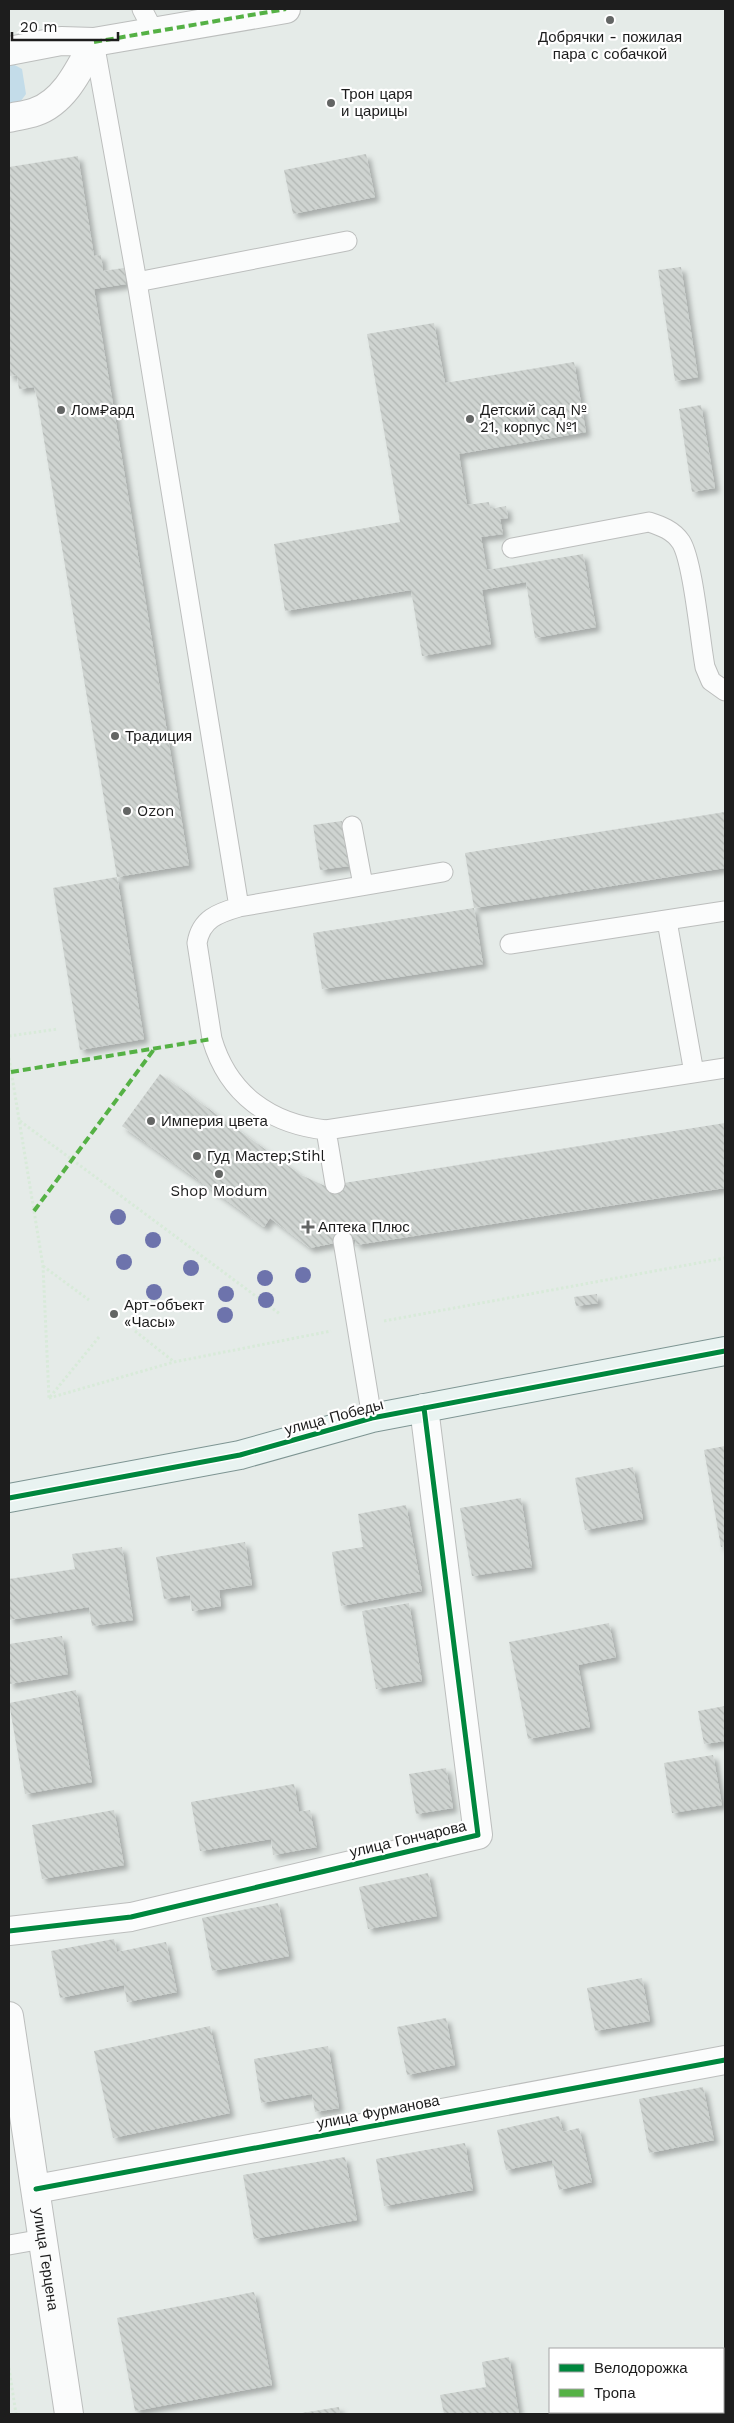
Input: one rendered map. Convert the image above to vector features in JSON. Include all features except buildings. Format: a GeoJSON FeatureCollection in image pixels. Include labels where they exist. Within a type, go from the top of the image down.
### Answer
{"type":"FeatureCollection","features":[{"type":"Feature","properties":{"kind":"street"},"geometry":{"type":"LineString","coordinates":[[9,51],[61,42],[94,42],[148,20],[286,9]]}},
{"type":"Feature","properties":{"kind":"street"},"geometry":{"type":"LineString","coordinates":[[9,118],[36,112],[53,102],[70,84],[94,42]]}},
{"type":"Feature","properties":{"kind":"street","name":"улица Победы"},"geometry":{"type":"LineString","coordinates":[[9,1498],[240,1456],[372,1418],[725,1351]]}},
{"type":"Feature","properties":{"kind":"street","name":"улица Гончарова"},"geometry":{"type":"LineString","coordinates":[[9,1931],[131,1916],[478,1835],[424,1408]]}},
{"type":"Feature","properties":{"kind":"street","name":"улица Герцена"},"geometry":{"type":"LineString","coordinates":[[9,2016],[69,2414]]}},
{"type":"Feature","properties":{"kind":"street","name":"улица Фурманова"},"geometry":{"type":"LineString","coordinates":[[36,2189],[725,2060]]}},
{"type":"Feature","properties":{"kind":"lane"},"geometry":{"type":"LineString","coordinates":[[94,42],[136,282],[239,907]]}},
{"type":"Feature","properties":{"kind":"lane"},"geometry":{"type":"LineString","coordinates":[[136,282],[347,241]]}},
{"type":"Feature","properties":{"kind":"lane"},"geometry":{"type":"LineString","coordinates":[[512,548],[649,522],[668,528],[681,542],[688,560],[705,667],[711,681],[725,691]]}},
{"type":"Feature","properties":{"kind":"lane"},"geometry":{"type":"LineString","coordinates":[[352,826],[363,886]]}},
{"type":"Feature","properties":{"kind":"lane"},"geometry":{"type":"LineString","coordinates":[[443,872],[239,907],[223,911],[208,921],[198,931],[196,943],[216,1055],[235,1084],[271,1116],[302,1128],[326,1130],[725,1068]]}},
{"type":"Feature","properties":{"kind":"lane"},"geometry":{"type":"LineString","coordinates":[[510,944],[725,911]]}},
{"type":"Feature","properties":{"kind":"lane"},"geometry":{"type":"LineString","coordinates":[[667,921],[694,1073]]}},
{"type":"Feature","properties":{"kind":"lane"},"geometry":{"type":"LineString","coordinates":[[326,1130],[335,1184]]}},
{"type":"Feature","properties":{"kind":"lane"},"geometry":{"type":"LineString","coordinates":[[344,1241],[372,1418]]}},
{"type":"Feature","properties":{"kind":"lane"},"geometry":{"type":"LineString","coordinates":[[9,2245],[43,2239]]}},
{"type":"Feature","properties":{"kind":"path"},"geometry":{"type":"LineString","coordinates":[[9,1036],[58,1029]]}},
{"type":"Feature","properties":{"kind":"path"},"geometry":{"type":"LineString","coordinates":[[9,1058],[44,1266],[50,1398],[99,1337]]}},
{"type":"Feature","properties":{"kind":"path"},"geometry":{"type":"LineString","coordinates":[[19,1121],[280,1314]]}},
{"type":"Feature","properties":{"kind":"path"},"geometry":{"type":"LineString","coordinates":[[44,1266],[89,1300]]}},
{"type":"Feature","properties":{"kind":"path"},"geometry":{"type":"LineString","coordinates":[[135,1332],[174,1362]]}},
{"type":"Feature","properties":{"kind":"path"},"geometry":{"type":"LineString","coordinates":[[9,2368],[16,2414]]}},
{"type":"Feature","properties":{"kind":"shaded area"},"geometry":{"type":"Polygon","coordinates":[[[9,62],[22,69],[26,94],[18,105],[9,107],[9,62]]]}},
{"type":"Feature","properties":{"kind":"marked path"},"geometry":{"type":"LineString","coordinates":[[94,42],[286,9]]}},
{"type":"Feature","properties":{"kind":"marked path"},"geometry":{"type":"LineString","coordinates":[[11,1072],[212,1039]]}},
{"type":"Feature","properties":{"kind":"marked path"},"geometry":{"type":"LineString","coordinates":[[34,1211],[155,1048]]}},
{"type":"Feature","properties":{"kind":"cycle path"},"geometry":{"type":"LineString","coordinates":[[9,1498],[240,1455],[372,1418],[725,1351]]}},
{"type":"Feature","properties":{"kind":"cycle path"},"geometry":{"type":"LineString","coordinates":[[9,1931],[131,1917],[478,1835],[424,1408]]}},
{"type":"Feature","properties":{"kind":"cycle path"},"geometry":{"type":"LineString","coordinates":[[36,2189],[725,2060]]}},
{"type":"Feature","properties":{"kind":"place","name":"Добрячки - пожилая пара с собачкой"},"geometry":{"type":"Point","coordinates":[610,20]}},
{"type":"Feature","properties":{"kind":"place","name":"Трон царя и царицы"},"geometry":{"type":"Point","coordinates":[331,103]}},
{"type":"Feature","properties":{"kind":"place","name":"Лом₽ард"},"geometry":{"type":"Point","coordinates":[61,410]}},
{"type":"Feature","properties":{"kind":"place","name":"Детский сад № 21, корпус №1"},"geometry":{"type":"Point","coordinates":[470,419]}},
{"type":"Feature","properties":{"kind":"place","name":"Традиция"},"geometry":{"type":"Point","coordinates":[115,736]}},
{"type":"Feature","properties":{"kind":"place","name":"Ozon"},"geometry":{"type":"Point","coordinates":[127,811]}},
{"type":"Feature","properties":{"kind":"place","name":"Империя цвета"},"geometry":{"type":"Point","coordinates":[151,1121]}},
{"type":"Feature","properties":{"kind":"place","name":"Гуд Мастер;Stihl"},"geometry":{"type":"Point","coordinates":[197,1156]}},
{"type":"Feature","properties":{"kind":"place","name":"Shop Modum"},"geometry":{"type":"Point","coordinates":[219,1174]}},
{"type":"Feature","properties":{"kind":"place","name":"Аптека Плюс"},"geometry":{"type":"Point","coordinates":[308,1227]}},
{"type":"Feature","properties":{"kind":"place","name":"Арт-объект «Часы»"},"geometry":{"type":"Point","coordinates":[114,1314]}}]}
